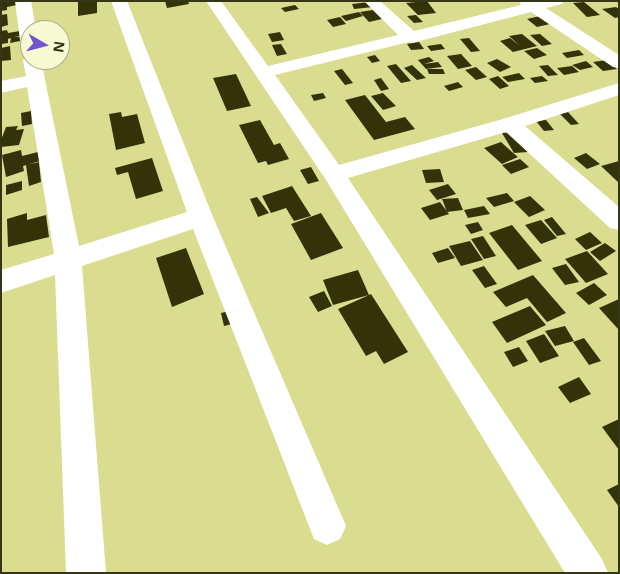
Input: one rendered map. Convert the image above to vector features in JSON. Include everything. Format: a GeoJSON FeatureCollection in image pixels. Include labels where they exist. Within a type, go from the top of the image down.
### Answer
{"type":"FeatureCollection","features":[{"type":"Feature","properties":{"kind":"street"},"geometry":{"type":"LineString","coordinates":[[23,1],[26,20]]}},
{"type":"Feature","properties":{"kind":"street"},"geometry":{"type":"LineString","coordinates":[[119,1],[201,217],[327,526]]}},
{"type":"Feature","properties":{"kind":"street"},"geometry":{"type":"LineString","coordinates":[[213,1],[334,174],[588,573]]}},
{"type":"Feature","properties":{"kind":"street"},"geometry":{"type":"LineString","coordinates":[[372,1],[412,38]]}},
{"type":"Feature","properties":{"kind":"street"},"geometry":{"type":"LineString","coordinates":[[262,73],[412,38],[530,4],[557,1]]}},
{"type":"Feature","properties":{"kind":"street"},"geometry":{"type":"LineString","coordinates":[[530,4],[619,63]]}},
{"type":"Feature","properties":{"kind":"street"},"geometry":{"type":"LineString","coordinates":[[1,88],[33,70],[68,259],[86,573]]}},
{"type":"Feature","properties":{"kind":"street"},"geometry":{"type":"LineString","coordinates":[[334,174],[510,124],[619,89]]}},
{"type":"Feature","properties":{"kind":"street"},"geometry":{"type":"LineString","coordinates":[[510,124],[619,221]]}},
{"type":"Feature","properties":{"kind":"street"},"geometry":{"type":"LineString","coordinates":[[1,282],[201,217]]}},
{"type":"Feature","properties":{"kind":"building"},"geometry":{"type":"Polygon","coordinates":[[[1,1],[17,1],[17,5],[7,7],[7,10],[1,11],[1,1]]]}},
{"type":"Feature","properties":{"kind":"building"},"geometry":{"type":"Polygon","coordinates":[[[78,1],[97,1],[97,13],[78,16],[78,1]]]}},
{"type":"Feature","properties":{"kind":"building"},"geometry":{"type":"Polygon","coordinates":[[[165,1],[188,1],[189,4],[167,8],[165,1]]]}},
{"type":"Feature","properties":{"kind":"building"},"geometry":{"type":"Polygon","coordinates":[[[427,1],[436,13],[418,15],[406,3],[427,1]]]}},
{"type":"Feature","properties":{"kind":"building"},"geometry":{"type":"Polygon","coordinates":[[[370,2],[373,7],[354,9],[352,4],[370,2]]]}},
{"type":"Feature","properties":{"kind":"building"},"geometry":{"type":"Polygon","coordinates":[[[584,2],[600,15],[587,17],[573,3],[584,2]]]}},
{"type":"Feature","properties":{"kind":"building"},"geometry":{"type":"Polygon","coordinates":[[[295,5],[299,9],[285,12],[281,8],[295,5]]]}},
{"type":"Feature","properties":{"kind":"building"},"geometry":{"type":"Polygon","coordinates":[[[616,7],[619,9],[619,17],[615,18],[602,9],[616,7]]]}},
{"type":"Feature","properties":{"kind":"building"},"geometry":{"type":"Polygon","coordinates":[[[373,10],[382,19],[369,22],[360,12],[373,10]]]}},
{"type":"Feature","properties":{"kind":"building"},"geometry":{"type":"Polygon","coordinates":[[[359,12],[363,16],[346,21],[341,16],[359,12]]]}},
{"type":"Feature","properties":{"kind":"building"},"geometry":{"type":"Polygon","coordinates":[[[7,14],[8,25],[1,27],[1,15],[7,14]]]}},
{"type":"Feature","properties":{"kind":"building"},"geometry":{"type":"Polygon","coordinates":[[[416,15],[423,22],[414,23],[407,16],[416,15]]]}},
{"type":"Feature","properties":{"kind":"building"},"geometry":{"type":"Polygon","coordinates":[[[540,16],[550,24],[537,27],[527,19],[540,16]]]}},
{"type":"Feature","properties":{"kind":"building"},"geometry":{"type":"Polygon","coordinates":[[[340,17],[346,24],[333,27],[327,20],[340,17]]]}},
{"type":"Feature","properties":{"kind":"building"},"geometry":{"type":"Polygon","coordinates":[[[7,30],[8,33],[20,31],[20,36],[14,37],[20,37],[20,41],[10,43],[11,38],[8,39],[8,43],[1,44],[1,31],[7,30]]]}},
{"type":"Feature","properties":{"kind":"building"},"geometry":{"type":"Polygon","coordinates":[[[280,32],[284,40],[272,42],[268,34],[280,32]]]}},
{"type":"Feature","properties":{"kind":"building"},"geometry":{"type":"Polygon","coordinates":[[[522,34],[537,46],[513,52],[500,41],[510,38],[520,46],[509,36],[522,34]]]}},
{"type":"Feature","properties":{"kind":"building"},"geometry":{"type":"Polygon","coordinates":[[[540,34],[552,44],[542,46],[530,35],[540,34]]]}},
{"type":"Feature","properties":{"kind":"building"},"geometry":{"type":"Polygon","coordinates":[[[469,38],[480,51],[471,52],[460,39],[469,38]]]}},
{"type":"Feature","properties":{"kind":"building"},"geometry":{"type":"Polygon","coordinates":[[[419,42],[424,49],[411,50],[407,44],[419,42]]]}},
{"type":"Feature","properties":{"kind":"building"},"geometry":{"type":"Polygon","coordinates":[[[281,44],[287,54],[277,56],[272,45],[281,44]]]}},
{"type":"Feature","properties":{"kind":"building"},"geometry":{"type":"Polygon","coordinates":[[[441,44],[445,49],[431,51],[427,46],[441,44]]]}},
{"type":"Feature","properties":{"kind":"building"},"geometry":{"type":"Polygon","coordinates":[[[10,46],[11,60],[1,61],[1,48],[10,46]]]}},
{"type":"Feature","properties":{"kind":"building"},"geometry":{"type":"Polygon","coordinates":[[[537,48],[547,55],[534,59],[524,51],[537,48]]]}},
{"type":"Feature","properties":{"kind":"building"},"geometry":{"type":"Polygon","coordinates":[[[579,50],[584,55],[567,58],[562,53],[579,50]]]}},
{"type":"Feature","properties":{"kind":"building"},"geometry":{"type":"Polygon","coordinates":[[[461,54],[472,66],[458,69],[447,56],[461,54]]]}},
{"type":"Feature","properties":{"kind":"building"},"geometry":{"type":"Polygon","coordinates":[[[375,55],[380,61],[372,63],[367,57],[375,55]]]}},
{"type":"Feature","properties":{"kind":"building"},"geometry":{"type":"Polygon","coordinates":[[[429,57],[434,61],[424,64],[438,62],[442,67],[426,69],[418,60],[429,57]]]}},
{"type":"Feature","properties":{"kind":"building"},"geometry":{"type":"Polygon","coordinates":[[[497,59],[511,67],[500,72],[487,63],[497,59]]]}},
{"type":"Feature","properties":{"kind":"building"},"geometry":{"type":"Polygon","coordinates":[[[607,60],[617,69],[603,71],[593,62],[607,60]]]}},
{"type":"Feature","properties":{"kind":"building"},"geometry":{"type":"Polygon","coordinates":[[[586,61],[593,67],[580,70],[572,65],[586,61]]]}},
{"type":"Feature","properties":{"kind":"building"},"geometry":{"type":"Polygon","coordinates":[[[396,64],[411,81],[401,83],[387,66],[396,64]]]}},
{"type":"Feature","properties":{"kind":"building"},"geometry":{"type":"Polygon","coordinates":[[[412,65],[426,78],[417,80],[404,68],[412,65]]]}},
{"type":"Feature","properties":{"kind":"building"},"geometry":{"type":"Polygon","coordinates":[[[548,65],[558,75],[548,76],[539,66],[548,65]]]}},
{"type":"Feature","properties":{"kind":"building"},"geometry":{"type":"Polygon","coordinates":[[[572,66],[579,72],[564,75],[557,68],[572,66]]]}},
{"type":"Feature","properties":{"kind":"building"},"geometry":{"type":"Polygon","coordinates":[[[476,67],[487,77],[476,80],[465,70],[476,67]]]}},
{"type":"Feature","properties":{"kind":"building"},"geometry":{"type":"Polygon","coordinates":[[[342,69],[353,83],[345,85],[334,71],[342,69]]]}},
{"type":"Feature","properties":{"kind":"building"},"geometry":{"type":"Polygon","coordinates":[[[427,69],[443,69],[445,74],[429,74],[427,69]]]}},
{"type":"Feature","properties":{"kind":"building"},"geometry":{"type":"Polygon","coordinates":[[[519,73],[525,79],[508,82],[502,77],[519,73]]]}},
{"type":"Feature","properties":{"kind":"building"},"geometry":{"type":"Polygon","coordinates":[[[236,74],[251,106],[227,111],[213,78],[236,74]]]}},
{"type":"Feature","properties":{"kind":"building"},"geometry":{"type":"Polygon","coordinates":[[[498,76],[509,86],[500,89],[489,79],[498,76]]]}},
{"type":"Feature","properties":{"kind":"building"},"geometry":{"type":"Polygon","coordinates":[[[542,76],[548,81],[535,83],[530,78],[542,76]]]}},
{"type":"Feature","properties":{"kind":"building"},"geometry":{"type":"Polygon","coordinates":[[[381,78],[389,89],[381,91],[374,80],[381,78]]]}},
{"type":"Feature","properties":{"kind":"building"},"geometry":{"type":"Polygon","coordinates":[[[458,82],[463,87],[449,91],[444,86],[458,82]]]}},
{"type":"Feature","properties":{"kind":"building"},"geometry":{"type":"Polygon","coordinates":[[[323,93],[326,98],[314,101],[311,95],[323,93]]]}},
{"type":"Feature","properties":{"kind":"building"},"geometry":{"type":"Polygon","coordinates":[[[383,93],[396,106],[383,110],[371,96],[383,93]]]}},
{"type":"Feature","properties":{"kind":"building"},"geometry":{"type":"Polygon","coordinates":[[[365,95],[386,122],[405,117],[415,129],[374,140],[345,100],[365,95]]]}},
{"type":"Feature","properties":{"kind":"building"},"geometry":{"type":"Polygon","coordinates":[[[31,111],[32,124],[22,126],[21,113],[31,111]]]}},
{"type":"Feature","properties":{"kind":"building"},"geometry":{"type":"Polygon","coordinates":[[[121,112],[122,117],[137,114],[145,143],[116,150],[109,114],[121,112]]]}},
{"type":"Feature","properties":{"kind":"building"},"geometry":{"type":"Polygon","coordinates":[[[568,112],[579,124],[571,125],[560,114],[568,112]]]}},
{"type":"Feature","properties":{"kind":"building"},"geometry":{"type":"Polygon","coordinates":[[[260,120],[274,145],[280,143],[289,159],[268,165],[266,161],[258,163],[239,125],[260,120]]]}},
{"type":"Feature","properties":{"kind":"building"},"geometry":{"type":"Polygon","coordinates":[[[546,120],[554,130],[544,131],[536,121],[546,120]]]}},
{"type":"Feature","properties":{"kind":"building"},"geometry":{"type":"Polygon","coordinates":[[[18,126],[16,130],[24,129],[19,145],[1,147],[1,140],[6,127],[18,126]]]}},
{"type":"Feature","properties":{"kind":"building"},"geometry":{"type":"Polygon","coordinates":[[[516,132],[528,152],[514,153],[502,133],[516,132]]]}},
{"type":"Feature","properties":{"kind":"building"},"geometry":{"type":"Polygon","coordinates":[[[501,142],[518,157],[502,164],[484,148],[501,142]]]}},
{"type":"Feature","properties":{"kind":"building"},"geometry":{"type":"Polygon","coordinates":[[[21,150],[22,156],[38,152],[40,161],[23,166],[24,171],[6,177],[2,155],[21,150]]]}},
{"type":"Feature","properties":{"kind":"building"},"geometry":{"type":"Polygon","coordinates":[[[586,153],[600,164],[587,169],[574,158],[586,153]]]}},
{"type":"Feature","properties":{"kind":"building"},"geometry":{"type":"Polygon","coordinates":[[[152,158],[163,191],[136,199],[128,172],[117,175],[115,168],[152,158]]]}},
{"type":"Feature","properties":{"kind":"building"},"geometry":{"type":"Polygon","coordinates":[[[520,159],[529,167],[511,174],[502,165],[520,159]]]}},
{"type":"Feature","properties":{"kind":"building"},"geometry":{"type":"Polygon","coordinates":[[[619,161],[619,183],[601,166],[619,161]]]}},
{"type":"Feature","properties":{"kind":"building"},"geometry":{"type":"Polygon","coordinates":[[[39,162],[41,182],[29,186],[26,165],[39,162]]]}},
{"type":"Feature","properties":{"kind":"building"},"geometry":{"type":"Polygon","coordinates":[[[311,167],[319,181],[308,184],[300,170],[311,167]]]}},
{"type":"Feature","properties":{"kind":"building"},"geometry":{"type":"Polygon","coordinates":[[[440,169],[444,182],[426,183],[422,170],[440,169]]]}},
{"type":"Feature","properties":{"kind":"building"},"geometry":{"type":"Polygon","coordinates":[[[22,181],[22,190],[6,195],[6,185],[22,181]]]}},
{"type":"Feature","properties":{"kind":"building"},"geometry":{"type":"Polygon","coordinates":[[[448,184],[456,194],[437,200],[429,190],[448,184]]]}},
{"type":"Feature","properties":{"kind":"building"},"geometry":{"type":"Polygon","coordinates":[[[292,186],[311,216],[294,221],[286,208],[271,213],[262,196],[292,186]]]}},
{"type":"Feature","properties":{"kind":"building"},"geometry":{"type":"Polygon","coordinates":[[[507,193],[514,201],[494,207],[486,198],[507,193]]]}},
{"type":"Feature","properties":{"kind":"building"},"geometry":{"type":"Polygon","coordinates":[[[530,196],[545,210],[529,217],[514,202],[530,196]]]}},
{"type":"Feature","properties":{"kind":"building"},"geometry":{"type":"Polygon","coordinates":[[[257,197],[269,213],[258,217],[250,199],[257,197]]]}},
{"type":"Feature","properties":{"kind":"building"},"geometry":{"type":"Polygon","coordinates":[[[458,198],[463,210],[447,212],[442,199],[458,198]]]}},
{"type":"Feature","properties":{"kind":"building"},"geometry":{"type":"Polygon","coordinates":[[[440,202],[449,214],[430,220],[421,208],[440,202]]]}},
{"type":"Feature","properties":{"kind":"building"},"geometry":{"type":"Polygon","coordinates":[[[484,206],[490,214],[468,218],[464,210],[484,206]]]}},
{"type":"Feature","properties":{"kind":"building"},"geometry":{"type":"Polygon","coordinates":[[[27,213],[27,220],[46,215],[49,237],[8,247],[7,219],[27,213]]]}},
{"type":"Feature","properties":{"kind":"building"},"geometry":{"type":"Polygon","coordinates":[[[321,213],[343,248],[311,260],[291,224],[321,213]]]}},
{"type":"Feature","properties":{"kind":"building"},"geometry":{"type":"Polygon","coordinates":[[[552,217],[566,234],[557,236],[544,220],[552,217]]]}},
{"type":"Feature","properties":{"kind":"building"},"geometry":{"type":"Polygon","coordinates":[[[541,220],[557,238],[541,244],[525,225],[541,220]]]}},
{"type":"Feature","properties":{"kind":"building"},"geometry":{"type":"Polygon","coordinates":[[[478,222],[483,230],[471,234],[465,225],[478,222]]]}},
{"type":"Feature","properties":{"kind":"building"},"geometry":{"type":"Polygon","coordinates":[[[512,225],[542,261],[518,270],[489,233],[512,225]]]}},
{"type":"Feature","properties":{"kind":"building"},"geometry":{"type":"Polygon","coordinates":[[[590,232],[602,243],[586,250],[575,239],[590,232]]]}},
{"type":"Feature","properties":{"kind":"building"},"geometry":{"type":"Polygon","coordinates":[[[483,236],[496,256],[484,259],[471,239],[483,236]]]}},
{"type":"Feature","properties":{"kind":"building"},"geometry":{"type":"Polygon","coordinates":[[[470,241],[483,260],[461,266],[449,246],[470,241]]]}},
{"type":"Feature","properties":{"kind":"building"},"geometry":{"type":"Polygon","coordinates":[[[605,243],[616,251],[600,261],[590,252],[605,243]]]}},
{"type":"Feature","properties":{"kind":"building"},"geometry":{"type":"Polygon","coordinates":[[[186,248],[204,294],[172,307],[156,258],[186,248]]]}},
{"type":"Feature","properties":{"kind":"building"},"geometry":{"type":"Polygon","coordinates":[[[448,248],[455,258],[438,263],[432,253],[448,248]]]}},
{"type":"Feature","properties":{"kind":"building"},"geometry":{"type":"Polygon","coordinates":[[[587,251],[608,274],[586,283],[565,259],[587,251]]]}},
{"type":"Feature","properties":{"kind":"building"},"geometry":{"type":"Polygon","coordinates":[[[566,264],[579,282],[565,285],[552,268],[566,264]]]}},
{"type":"Feature","properties":{"kind":"building"},"geometry":{"type":"Polygon","coordinates":[[[484,266],[497,284],[485,288],[472,270],[484,266]]]}},
{"type":"Feature","properties":{"kind":"building"},"geometry":{"type":"Polygon","coordinates":[[[358,270],[369,295],[333,305],[323,280],[358,270]]]}},
{"type":"Feature","properties":{"kind":"building"},"geometry":{"type":"Polygon","coordinates":[[[533,275],[566,313],[547,322],[527,298],[506,307],[493,292],[533,275]]]}},
{"type":"Feature","properties":{"kind":"building"},"geometry":{"type":"Polygon","coordinates":[[[594,283],[607,295],[589,305],[576,293],[594,283]]]}},
{"type":"Feature","properties":{"kind":"building"},"geometry":{"type":"Polygon","coordinates":[[[324,291],[332,306],[318,312],[309,297],[324,291]]]}},
{"type":"Feature","properties":{"kind":"building"},"geometry":{"type":"Polygon","coordinates":[[[371,294],[408,352],[384,364],[376,351],[366,356],[338,309],[371,294]]]}},
{"type":"Feature","properties":{"kind":"building"},"geometry":{"type":"Polygon","coordinates":[[[619,299],[619,330],[599,308],[619,299]]]}},
{"type":"Feature","properties":{"kind":"building"},"geometry":{"type":"Polygon","coordinates":[[[530,306],[546,325],[507,343],[492,322],[530,306]]]}},
{"type":"Feature","properties":{"kind":"building"},"geometry":{"type":"Polygon","coordinates":[[[234,310],[236,323],[224,326],[221,313],[234,310]]]}},
{"type":"Feature","properties":{"kind":"building"},"geometry":{"type":"Polygon","coordinates":[[[565,326],[574,341],[555,346],[545,331],[565,326]]]}},
{"type":"Feature","properties":{"kind":"building"},"geometry":{"type":"Polygon","coordinates":[[[544,334],[559,356],[540,363],[526,341],[544,334]]]}},
{"type":"Feature","properties":{"kind":"building"},"geometry":{"type":"Polygon","coordinates":[[[584,338],[601,361],[589,365],[573,342],[584,338]]]}},
{"type":"Feature","properties":{"kind":"building"},"geometry":{"type":"Polygon","coordinates":[[[519,347],[528,361],[513,367],[504,352],[519,347]]]}},
{"type":"Feature","properties":{"kind":"building"},"geometry":{"type":"Polygon","coordinates":[[[579,377],[591,394],[570,403],[558,387],[579,377]]]}},
{"type":"Feature","properties":{"kind":"building"},"geometry":{"type":"Polygon","coordinates":[[[619,419],[619,450],[602,427],[619,419]]]}},
{"type":"Feature","properties":{"kind":"building"},"geometry":{"type":"Polygon","coordinates":[[[619,484],[619,507],[607,490],[619,484]]]}}]}
